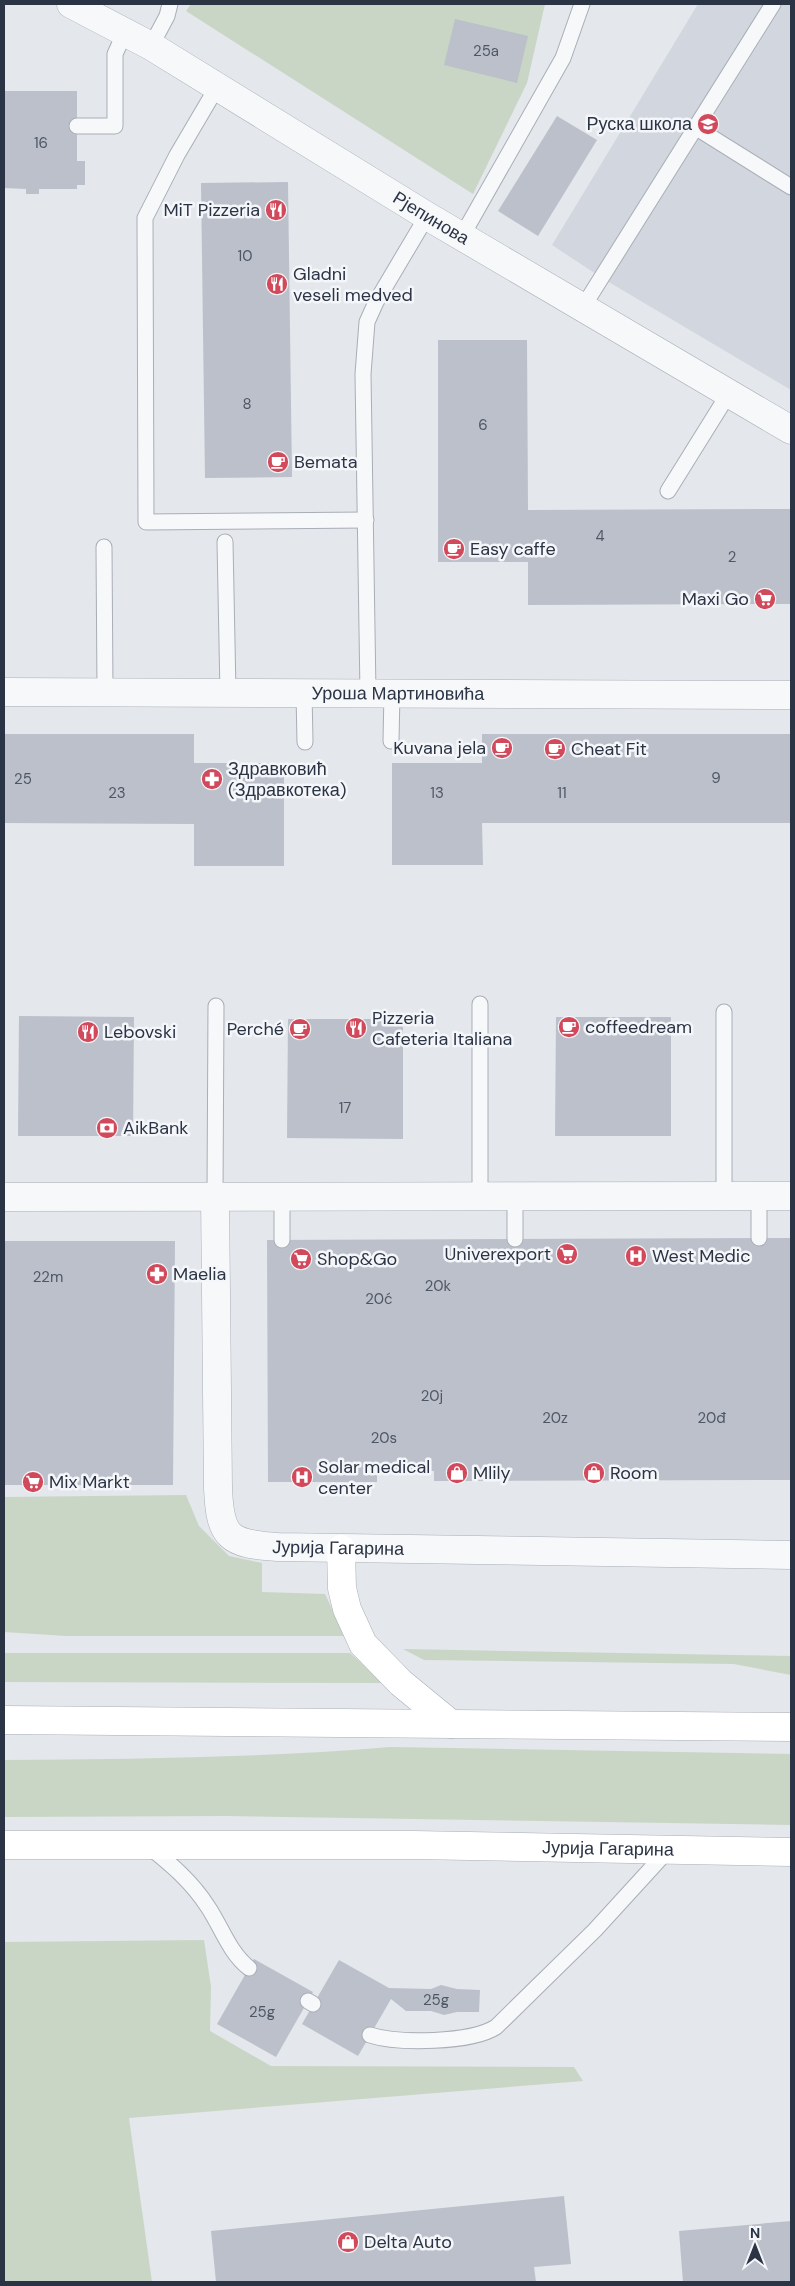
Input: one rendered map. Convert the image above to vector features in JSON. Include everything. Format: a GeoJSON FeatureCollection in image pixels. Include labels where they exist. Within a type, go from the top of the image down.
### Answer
{"type":"FeatureCollection","features":[{"type":"Feature","properties":{"kind":"main road"},"geometry":{"type":"LineString","coordinates":[[341,1549],[342,1588],[347,1609],[363,1644],[401,1683],[451,1724]]}},
{"type":"Feature","properties":{"kind":"main road"},"geometry":{"type":"LineString","coordinates":[[4,1720],[791,1727]]}},
{"type":"Feature","properties":{"kind":"main road","name":"Јурија Гагарина"},"geometry":{"type":"LineString","coordinates":[[4,1845],[668,1849],[791,1852]]}},
{"type":"Feature","properties":{"kind":"street","name":"Рјепинова"},"geometry":{"type":"LineString","coordinates":[[71,4],[151,46],[428,216],[791,430]]}},
{"type":"Feature","properties":{"kind":"street","name":"Уроша Мартиновића"},"geometry":{"type":"LineString","coordinates":[[4,692],[791,695]]}},
{"type":"Feature","properties":{"kind":"street","name":"Јурија Гагарина"},"geometry":{"type":"LineString","coordinates":[[216,1196],[218,1488],[220,1516],[224,1529],[234,1540],[254,1546],[341,1549],[791,1555]]}},
{"type":"Feature","properties":{"kind":"street"},"geometry":{"type":"LineString","coordinates":[[4,1198],[791,1196]]}},
{"type":"Feature","properties":{"kind":"lane"},"geometry":{"type":"LineString","coordinates":[[151,46],[167,16],[170,4]]}},
{"type":"Feature","properties":{"kind":"lane"},"geometry":{"type":"LineString","coordinates":[[462,236],[563,58],[582,4]]}},
{"type":"Feature","properties":{"kind":"lane"},"geometry":{"type":"LineString","coordinates":[[583,307],[773,4]]}},
{"type":"Feature","properties":{"kind":"lane"},"geometry":{"type":"LineString","coordinates":[[78,126],[115,126],[115,54],[125,32]]}},
{"type":"Feature","properties":{"kind":"lane"},"geometry":{"type":"LineString","coordinates":[[217,87],[154,196],[145,218],[146,522],[366,520]]}},
{"type":"Feature","properties":{"kind":"lane"},"geometry":{"type":"LineString","coordinates":[[696,127],[791,187]]}},
{"type":"Feature","properties":{"kind":"lane"},"geometry":{"type":"LineString","coordinates":[[391,741],[380,693],[366,520],[363,374],[367,322],[376,302],[428,216]]}},
{"type":"Feature","properties":{"kind":"lane"},"geometry":{"type":"LineString","coordinates":[[668,491],[676,474],[729,393]]}},
{"type":"Feature","properties":{"kind":"lane"},"geometry":{"type":"LineString","coordinates":[[225,542],[228,693]]}},
{"type":"Feature","properties":{"kind":"lane"},"geometry":{"type":"LineString","coordinates":[[104,547],[105,692]]}},
{"type":"Feature","properties":{"kind":"lane"},"geometry":{"type":"LineString","coordinates":[[304,693],[306,742]]}},
{"type":"Feature","properties":{"kind":"lane"},"geometry":{"type":"LineString","coordinates":[[480,1004],[480,1196]]}},
{"type":"Feature","properties":{"kind":"lane"},"geometry":{"type":"LineString","coordinates":[[216,1006],[216,1196]]}},
{"type":"Feature","properties":{"kind":"lane"},"geometry":{"type":"LineString","coordinates":[[724,1012],[724,1195]]}},
{"type":"Feature","properties":{"kind":"lane"},"geometry":{"type":"LineString","coordinates":[[282,1196],[282,1240]]}},
{"type":"Feature","properties":{"kind":"lane"},"geometry":{"type":"LineString","coordinates":[[515,1196],[515,1239]]}},
{"type":"Feature","properties":{"kind":"lane"},"geometry":{"type":"LineString","coordinates":[[759,1196],[759,1238]]}},
{"type":"Feature","properties":{"kind":"lane"},"geometry":{"type":"LineString","coordinates":[[147,1845],[180,1871],[196,1890],[209,1908],[233,1952],[249,1968]]}},
{"type":"Feature","properties":{"kind":"lane"},"geometry":{"type":"LineString","coordinates":[[370,2035],[389,2040],[462,2038],[477,2036],[496,2027],[595,1930],[668,1849]]}},
{"type":"Feature","properties":{"kind":"shaded area","name":"Руска школа"},"geometry":{"type":"Polygon","coordinates":[[[698,4],[791,4],[791,390],[602,278],[552,245],[698,4]]]}},
{"type":"Feature","properties":{"kind":"green space"},"geometry":{"type":"Polygon","coordinates":[[[191,4],[545,4],[527,83],[473,194],[186,11],[191,4]]]}},
{"type":"Feature","properties":{"kind":"green space"},"geometry":{"type":"Polygon","coordinates":[[[186,1495],[199,1526],[229,1556],[262,1563],[262,1592],[325,1594],[345,1636],[66,1636],[4,1632],[4,1497],[186,1495]]]}},
{"type":"Feature","properties":{"kind":"green space"},"geometry":{"type":"Polygon","coordinates":[[[403,1649],[791,1656],[791,1675],[734,1664],[424,1660],[403,1649]]]}},
{"type":"Feature","properties":{"kind":"green space"},"geometry":{"type":"Polygon","coordinates":[[[4,1653],[350,1653],[384,1683],[4,1682],[4,1653]]]}},
{"type":"Feature","properties":{"kind":"green space"},"geometry":{"type":"Polygon","coordinates":[[[390,1747],[791,1754],[791,1825],[227,1816],[4,1817],[4,1760],[245,1756],[390,1747]]]}},
{"type":"Feature","properties":{"kind":"green space"},"geometry":{"type":"Polygon","coordinates":[[[204,1940],[211,1987],[210,2031],[271,2066],[574,2067],[583,2081],[129,2118],[152,2282],[4,2282],[4,1942],[204,1940]]]}},
{"type":"Feature","properties":{"kind":"building"},"geometry":{"type":"Polygon","coordinates":[[[455,19],[528,36],[517,83],[444,65],[455,19]]]}},
{"type":"Feature","properties":{"kind":"building"},"geometry":{"type":"Polygon","coordinates":[[[4,91],[77,91],[77,161],[85,161],[85,185],[77,185],[77,189],[39,189],[39,194],[26,194],[26,189],[4,188],[4,91]]]}},
{"type":"Feature","properties":{"kind":"building"},"geometry":{"type":"Polygon","coordinates":[[[557,116],[597,140],[538,236],[498,211],[557,116]]]}},
{"type":"Feature","properties":{"kind":"building"},"geometry":{"type":"Polygon","coordinates":[[[288,182],[292,477],[205,478],[201,183],[288,182]]]}},
{"type":"Feature","properties":{"kind":"building"},"geometry":{"type":"Polygon","coordinates":[[[438,340],[527,340],[528,510],[791,509],[791,604],[528,605],[528,562],[438,562],[438,340]]]}},
{"type":"Feature","properties":{"kind":"building"},"geometry":{"type":"Polygon","coordinates":[[[4,734],[194,734],[194,763],[284,763],[284,866],[194,866],[194,824],[4,823],[4,734]]]}},
{"type":"Feature","properties":{"kind":"building"},"geometry":{"type":"Polygon","coordinates":[[[482,734],[791,734],[791,823],[482,823],[483,865],[392,865],[392,763],[482,763],[482,734]]]}},
{"type":"Feature","properties":{"kind":"building"},"geometry":{"type":"Polygon","coordinates":[[[19,1016],[134,1017],[133,1136],[18,1136],[19,1016]]]}},
{"type":"Feature","properties":{"kind":"building"},"geometry":{"type":"Polygon","coordinates":[[[556,1017],[671,1017],[671,1136],[555,1136],[556,1017]]]}},
{"type":"Feature","properties":{"kind":"building"},"geometry":{"type":"Polygon","coordinates":[[[288,1019],[403,1019],[403,1139],[287,1138],[288,1019]]]}},
{"type":"Feature","properties":{"kind":"building"},"geometry":{"type":"Polygon","coordinates":[[[791,1238],[791,1480],[434,1481],[434,1471],[377,1471],[377,1482],[268,1482],[267,1240],[791,1238]]]}},
{"type":"Feature","properties":{"kind":"building"},"geometry":{"type":"Polygon","coordinates":[[[4,1241],[175,1241],[173,1485],[4,1485],[4,1241]]]}},
{"type":"Feature","properties":{"kind":"building"},"geometry":{"type":"Polygon","coordinates":[[[254,1959],[313,1992],[276,2057],[217,2024],[254,1959]]]}},
{"type":"Feature","properties":{"kind":"building"},"geometry":{"type":"Polygon","coordinates":[[[339,1960],[389,1988],[431,1989],[441,1985],[457,1989],[480,1990],[479,2012],[457,2012],[444,2015],[431,2011],[406,2011],[391,1999],[358,2056],[302,2024],[339,1960]]]}},
{"type":"Feature","properties":{"kind":"building"},"geometry":{"type":"Polygon","coordinates":[[[564,2196],[571,2264],[534,2267],[536,2282],[216,2282],[211,2231],[564,2196]]]}},
{"type":"Feature","properties":{"kind":"building"},"geometry":{"type":"Polygon","coordinates":[[[791,2221],[791,2282],[683,2282],[679,2231],[791,2221]]]}},
{"type":"Feature","properties":{"kind":"place","name":"Руска школа"},"geometry":{"type":"Point","coordinates":[708,124]}},
{"type":"Feature","properties":{"kind":"place","name":"MiT Pizzeria"},"geometry":{"type":"Point","coordinates":[276,210]}},
{"type":"Feature","properties":{"kind":"place","name":"Gladni veseli medved"},"geometry":{"type":"Point","coordinates":[277,284]}},
{"type":"Feature","properties":{"kind":"place","name":"Bemata"},"geometry":{"type":"Point","coordinates":[278,462]}},
{"type":"Feature","properties":{"kind":"place","name":"Easy caffe"},"geometry":{"type":"Point","coordinates":[454,549]}},
{"type":"Feature","properties":{"kind":"place","name":"Maxi Go"},"geometry":{"type":"Point","coordinates":[765,599]}},
{"type":"Feature","properties":{"kind":"place","name":"Kuvana jela"},"geometry":{"type":"Point","coordinates":[502,748]}},
{"type":"Feature","properties":{"kind":"place","name":"Cheat Fit"},"geometry":{"type":"Point","coordinates":[555,749]}},
{"type":"Feature","properties":{"kind":"place","name":"Здравковић (Здравкотека)"},"geometry":{"type":"Point","coordinates":[212,779]}},
{"type":"Feature","properties":{"kind":"place","name":"coffeedream"},"geometry":{"type":"Point","coordinates":[569,1027]}},
{"type":"Feature","properties":{"kind":"place","name":"Pizzeria Cafeteria Italiana"},"geometry":{"type":"Point","coordinates":[356,1028]}},
{"type":"Feature","properties":{"kind":"place","name":"Perché"},"geometry":{"type":"Point","coordinates":[300,1029]}},
{"type":"Feature","properties":{"kind":"place","name":"Lebovski"},"geometry":{"type":"Point","coordinates":[88,1032]}},
{"type":"Feature","properties":{"kind":"place","name":"AikBank"},"geometry":{"type":"Point","coordinates":[107,1128]}},
{"type":"Feature","properties":{"kind":"place","name":"Univerexport"},"geometry":{"type":"Point","coordinates":[567,1254]}},
{"type":"Feature","properties":{"kind":"place","name":"West Medic"},"geometry":{"type":"Point","coordinates":[636,1256]}},
{"type":"Feature","properties":{"kind":"place","name":"Shop&Go"},"geometry":{"type":"Point","coordinates":[301,1259]}},
{"type":"Feature","properties":{"kind":"place","name":"Maelia"},"geometry":{"type":"Point","coordinates":[157,1274]}},
{"type":"Feature","properties":{"kind":"place","name":"Mlily"},"geometry":{"type":"Point","coordinates":[457,1473]}},
{"type":"Feature","properties":{"kind":"place","name":"Room"},"geometry":{"type":"Point","coordinates":[594,1473]}},
{"type":"Feature","properties":{"kind":"place","name":"Solar medical center"},"geometry":{"type":"Point","coordinates":[302,1477]}},
{"type":"Feature","properties":{"kind":"place","name":"Mix Markt"},"geometry":{"type":"Point","coordinates":[33,1482]}},
{"type":"Feature","properties":{"kind":"place","name":"Delta Auto"},"geometry":{"type":"Point","coordinates":[348,2242]}}]}
